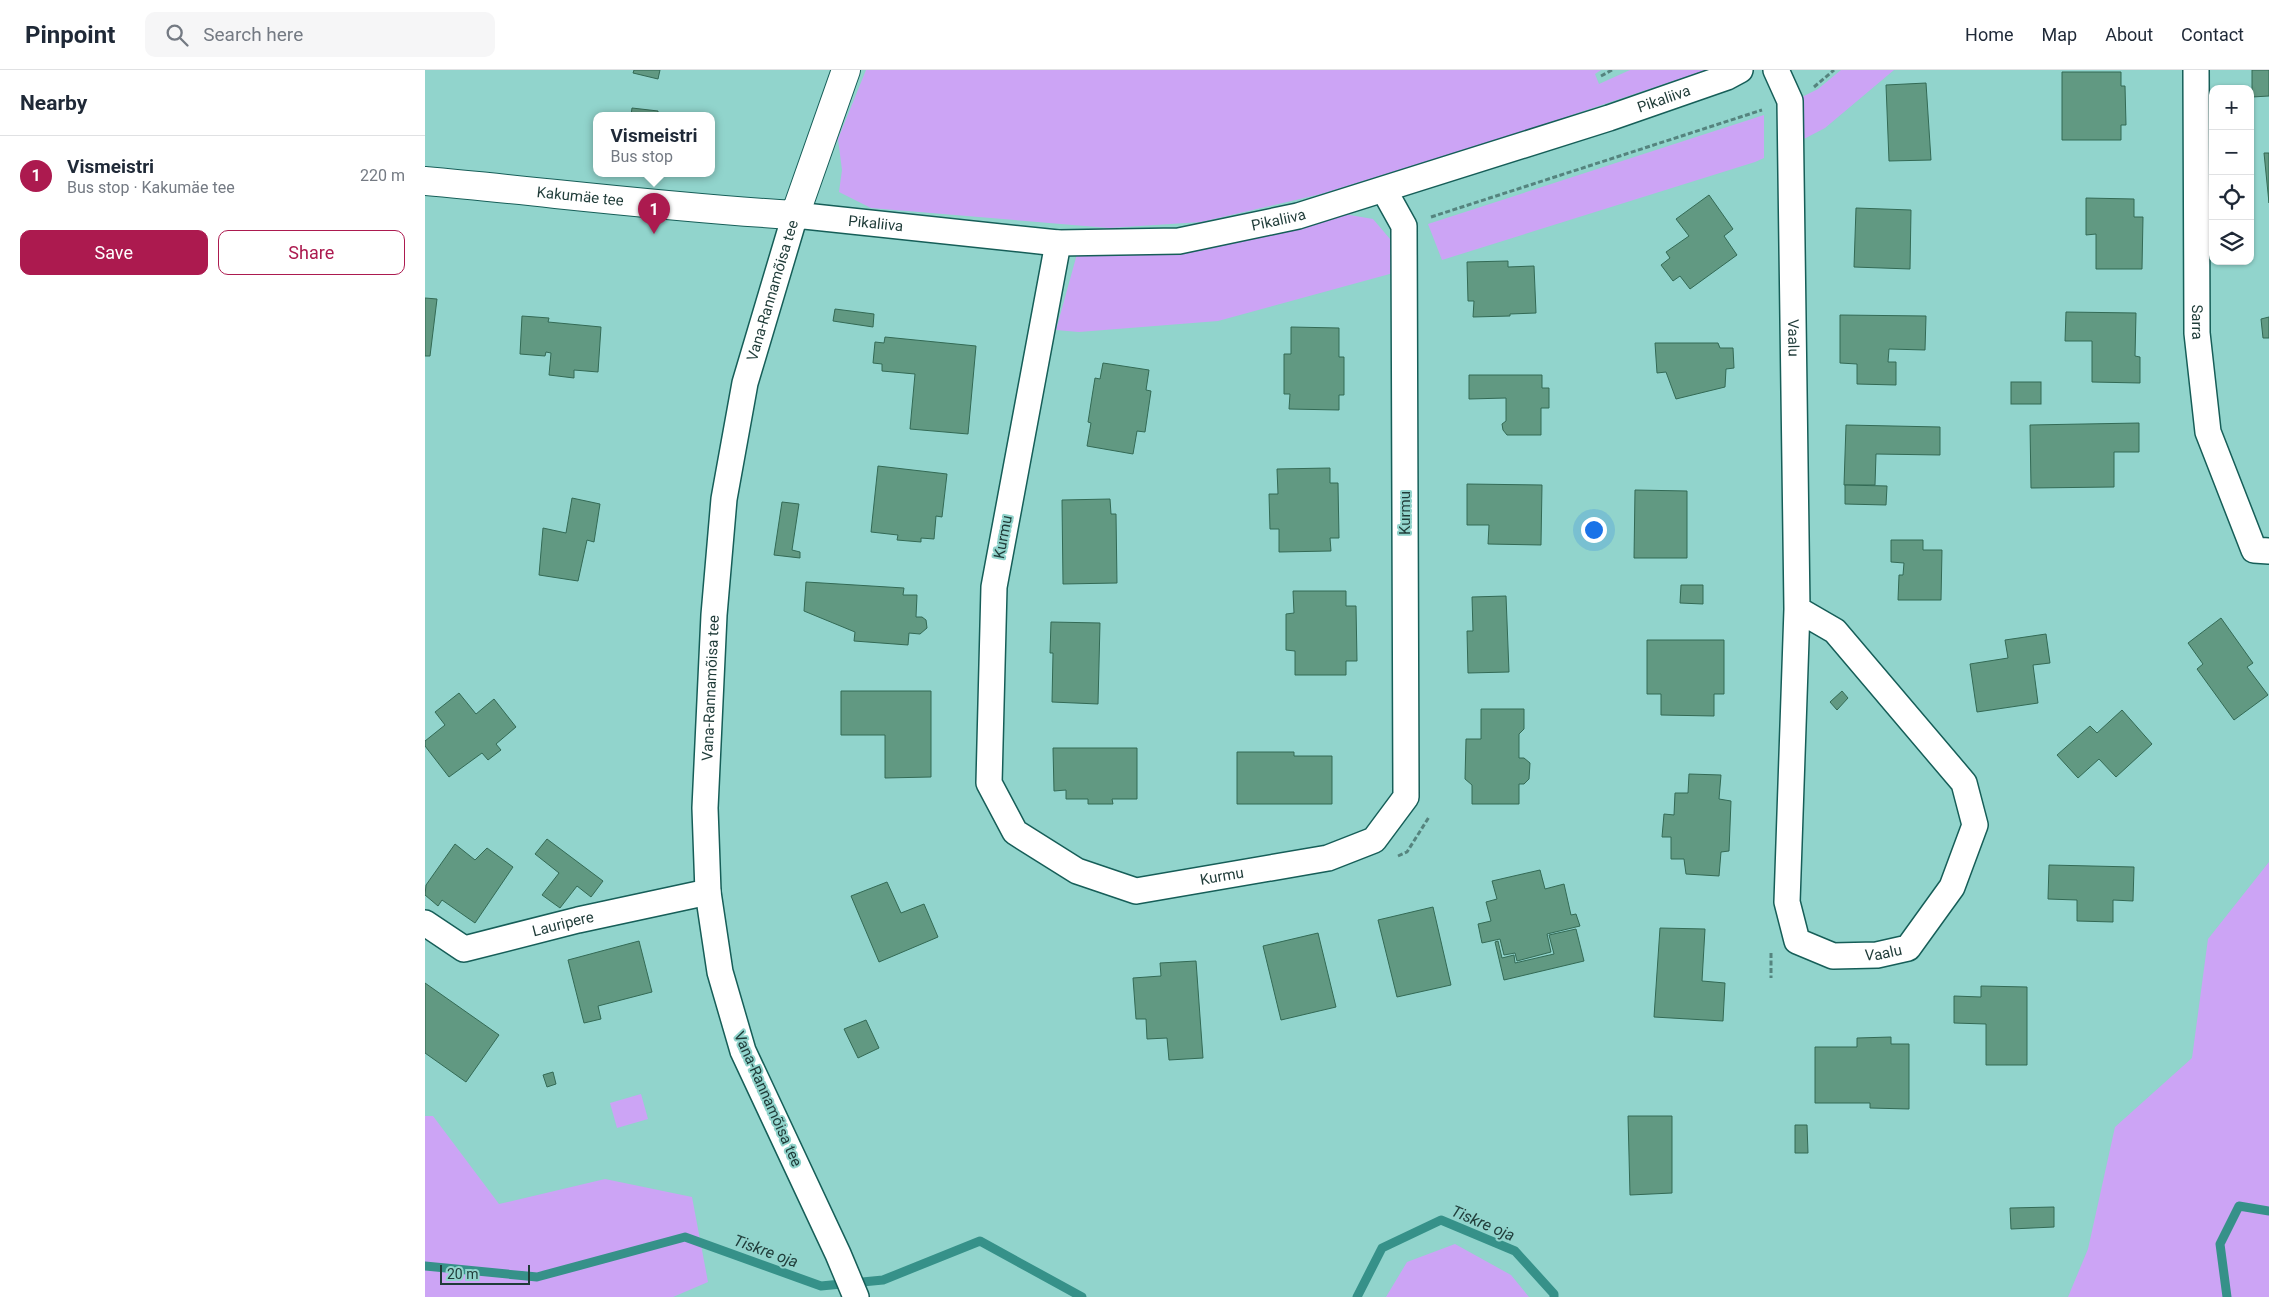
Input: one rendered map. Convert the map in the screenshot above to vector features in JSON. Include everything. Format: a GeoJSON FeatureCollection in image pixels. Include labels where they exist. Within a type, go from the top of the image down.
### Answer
{"type":"FeatureCollection","features":[{"type":"Feature","properties":{"kind":"street","name":"Vana-Rannamõisa tee"},"geometry":{"type":"LineString","coordinates":[[846,70],[795,215],[745,383],[725,498],[714,615],[705,808],[707,892],[720,972],[743,1051],[838,1254],[856,1297]]}},
{"type":"Feature","properties":{"kind":"street","name":"Pikaliiva"},"geometry":{"type":"LineString","coordinates":[[795,215],[1058,243],[1179,241],[1297,216],[1383,190],[1609,118],[1727,77],[1740,70]]}},
{"type":"Feature","properties":{"kind":"street","name":"Vaalu"},"geometry":{"type":"LineString","coordinates":[[1776,70],[1790,101],[1797,609],[1787,902],[1797,941],[1833,956],[1877,955],[1908,948],[1952,887],[1975,825],[1964,783],[1835,630],[1797,609]]}},
{"type":"Feature","properties":{"kind":"street","name":"Sarra"},"geometry":{"type":"LineString","coordinates":[[2196,70],[2197,333],[2208,432],[2254,550],[2269,550]]}},
{"type":"Feature","properties":{"kind":"street","name":"Kakumäe tee"},"geometry":{"type":"LineString","coordinates":[[425,181],[535,190],[675,208],[795,215]]}},
{"type":"Feature","properties":{"kind":"street"},"geometry":{"type":"LineString","coordinates":[[1383,190],[1404,226]]}},
{"type":"Feature","properties":{"kind":"street","name":"Kurmu"},"geometry":{"type":"LineString","coordinates":[[1058,243],[994,587],[989,783],[1015,832],[1077,871],[1136,891],[1328,858],[1374,840],[1406,797],[1404,226]]}},
{"type":"Feature","properties":{"kind":"street","name":"Lauripere"},"geometry":{"type":"LineString","coordinates":[[425,923],[464,948],[578,920],[707,892]]}},
{"type":"Feature","properties":{"kind":"path"},"geometry":{"type":"LineString","coordinates":[[1601,76],[1613,70]]}},
{"type":"Feature","properties":{"kind":"path"},"geometry":{"type":"LineString","coordinates":[[1404,226],[1790,101],[1817,85],[1834,70]]}},
{"type":"Feature","properties":{"kind":"path"},"geometry":{"type":"LineString","coordinates":[[1391,860],[1407,852],[1429,817],[1429,807]]}},
{"type":"Feature","properties":{"kind":"shaded area"},"geometry":{"type":"Polygon","coordinates":[[[866,70],[1601,70],[1595,74],[1599,84],[1630,70],[1706,70],[1527,130],[1321,194],[1201,222],[1109,228],[871,208],[839,192],[842,170],[838,139],[866,70]]]}},
{"type":"Feature","properties":{"kind":"shaded area"},"geometry":{"type":"Polygon","coordinates":[[[1841,70],[1894,70],[1825,128],[1802,140],[1802,97],[1818,89],[1841,70]]]}},
{"type":"Feature","properties":{"kind":"shaded area"},"geometry":{"type":"Polygon","coordinates":[[[1764,115],[1764,158],[1755,162],[1442,260],[1428,224],[1764,115]]]}},
{"type":"Feature","properties":{"kind":"shaded area"},"geometry":{"type":"Polygon","coordinates":[[[1344,214],[1373,219],[1390,239],[1397,272],[1218,321],[1079,332],[1056,330],[1077,254],[1200,251],[1344,214]]]}},
{"type":"Feature","properties":{"kind":"shaded area"},"geometry":{"type":"Polygon","coordinates":[[[2269,862],[2269,1297],[2068,1297],[2088,1249],[2115,1127],[2192,1058],[2208,939],[2269,862]]]}},
{"type":"Feature","properties":{"kind":"shaded area"},"geometry":{"type":"Polygon","coordinates":[[[641,1094],[648,1119],[617,1128],[610,1103],[641,1094]]]}},
{"type":"Feature","properties":{"kind":"shaded area"},"geometry":{"type":"Polygon","coordinates":[[[425,1116],[433,1116],[499,1204],[605,1179],[692,1197],[708,1282],[673,1297],[425,1297],[425,1116]]]}},
{"type":"Feature","properties":{"kind":"shaded area"},"geometry":{"type":"Polygon","coordinates":[[[1455,1244],[1511,1275],[1529,1297],[1386,1297],[1407,1262],[1455,1244]]]}},
{"type":"Feature","properties":{"kind":"building"},"geometry":{"type":"Polygon","coordinates":[[[634,70],[660,70],[658,79],[633,73],[634,70]]]}},
{"type":"Feature","properties":{"kind":"building"},"geometry":{"type":"Polygon","coordinates":[[[2252,70],[2269,70],[2269,96],[2254,97],[2254,85],[2252,85],[2252,70]]]}},
{"type":"Feature","properties":{"kind":"building"},"geometry":{"type":"Polygon","coordinates":[[[2062,72],[2121,72],[2121,86],[2125,86],[2126,125],[2121,125],[2121,140],[2062,140],[2062,72]]]}},
{"type":"Feature","properties":{"kind":"building"},"geometry":{"type":"Polygon","coordinates":[[[1926,83],[1931,160],[1889,161],[1886,85],[1926,83]]]}},
{"type":"Feature","properties":{"kind":"building"},"geometry":{"type":"Polygon","coordinates":[[[632,108],[658,111],[658,112],[631,112],[632,108]]]}},
{"type":"Feature","properties":{"kind":"building"},"geometry":{"type":"Polygon","coordinates":[[[2264,153],[2269,153],[2269,203],[2264,153]]]}},
{"type":"Feature","properties":{"kind":"building"},"geometry":{"type":"Polygon","coordinates":[[[1709,195],[1733,229],[1724,236],[1737,255],[1690,289],[1680,276],[1673,281],[1661,265],[1670,258],[1666,252],[1689,236],[1676,219],[1709,195]]]}},
{"type":"Feature","properties":{"kind":"building"},"geometry":{"type":"Polygon","coordinates":[[[2086,198],[2134,199],[2134,217],[2143,217],[2142,269],[2096,269],[2096,234],[2086,235],[2086,198]]]}},
{"type":"Feature","properties":{"kind":"building"},"geometry":{"type":"Polygon","coordinates":[[[1856,208],[1911,210],[1910,269],[1854,267],[1856,208]]]}},
{"type":"Feature","properties":{"kind":"building"},"geometry":{"type":"Polygon","coordinates":[[[1508,261],[1508,267],[1534,266],[1536,313],[1473,317],[1474,301],[1468,301],[1467,262],[1508,261]]]}},
{"type":"Feature","properties":{"kind":"building"},"geometry":{"type":"Polygon","coordinates":[[[425,298],[437,299],[430,356],[425,356],[425,298]]]}},
{"type":"Feature","properties":{"kind":"building"},"geometry":{"type":"Polygon","coordinates":[[[835,309],[874,314],[873,327],[833,321],[835,309]]]}},
{"type":"Feature","properties":{"kind":"building"},"geometry":{"type":"Polygon","coordinates":[[[2066,312],[2136,313],[2135,356],[2140,357],[2140,383],[2092,382],[2092,341],[2065,341],[2066,312]]]}},
{"type":"Feature","properties":{"kind":"building"},"geometry":{"type":"Polygon","coordinates":[[[1840,315],[1926,316],[1925,350],[1889,349],[1888,362],[1896,362],[1896,385],[1857,384],[1857,364],[1840,363],[1840,315]]]}},
{"type":"Feature","properties":{"kind":"building"},"geometry":{"type":"Polygon","coordinates":[[[522,316],[549,318],[548,322],[601,327],[598,372],[574,370],[574,378],[549,375],[551,353],[546,352],[545,356],[520,354],[522,316]]]}},
{"type":"Feature","properties":{"kind":"building"},"geometry":{"type":"Polygon","coordinates":[[[2269,317],[2269,338],[2263,338],[2261,319],[2269,317]]]}},
{"type":"Feature","properties":{"kind":"building"},"geometry":{"type":"Polygon","coordinates":[[[1291,327],[1339,328],[1339,357],[1344,357],[1344,395],[1339,395],[1339,410],[1289,409],[1290,394],[1284,394],[1284,354],[1291,354],[1291,327]]]}},
{"type":"Feature","properties":{"kind":"building"},"geometry":{"type":"Polygon","coordinates":[[[885,337],[976,346],[968,434],[910,429],[915,374],[882,371],[882,364],[873,363],[875,342],[884,343],[885,337]]]}},
{"type":"Feature","properties":{"kind":"building"},"geometry":{"type":"Polygon","coordinates":[[[1655,343],[1718,343],[1720,348],[1733,348],[1734,368],[1726,369],[1725,387],[1676,399],[1666,372],[1657,373],[1655,343]]]}},
{"type":"Feature","properties":{"kind":"building"},"geometry":{"type":"Polygon","coordinates":[[[1103,363],[1149,370],[1146,390],[1151,391],[1145,432],[1137,431],[1133,454],[1087,446],[1091,423],[1088,422],[1095,378],[1100,379],[1103,363]]]}},
{"type":"Feature","properties":{"kind":"building"},"geometry":{"type":"Polygon","coordinates":[[[1469,375],[1542,375],[1542,388],[1549,388],[1549,408],[1541,408],[1541,435],[1507,435],[1503,430],[1502,424],[1506,421],[1506,398],[1469,399],[1469,375]]]}},
{"type":"Feature","properties":{"kind":"building"},"geometry":{"type":"Polygon","coordinates":[[[2011,382],[2041,382],[2041,404],[2011,404],[2011,382]]]}},
{"type":"Feature","properties":{"kind":"building"},"geometry":{"type":"Polygon","coordinates":[[[2139,423],[2139,452],[2114,452],[2114,487],[2031,488],[2030,425],[2139,423]]]}},
{"type":"Feature","properties":{"kind":"building"},"geometry":{"type":"Polygon","coordinates":[[[1846,425],[1940,427],[1940,455],[1876,454],[1875,485],[1844,485],[1846,425]]]}},
{"type":"Feature","properties":{"kind":"building"},"geometry":{"type":"Polygon","coordinates":[[[878,466],[947,474],[942,517],[936,516],[934,539],[921,538],[921,542],[897,540],[898,535],[871,532],[878,466]]]}},
{"type":"Feature","properties":{"kind":"building"},"geometry":{"type":"Polygon","coordinates":[[[1330,468],[1330,483],[1338,483],[1339,538],[1330,538],[1331,551],[1279,552],[1279,529],[1270,529],[1269,494],[1278,494],[1277,469],[1330,468]]]}},
{"type":"Feature","properties":{"kind":"building"},"geometry":{"type":"Polygon","coordinates":[[[1467,484],[1542,485],[1541,545],[1488,544],[1489,525],[1467,525],[1467,484]]]}},
{"type":"Feature","properties":{"kind":"building"},"geometry":{"type":"Polygon","coordinates":[[[1845,485],[1887,486],[1886,505],[1845,504],[1845,485]]]}},
{"type":"Feature","properties":{"kind":"building"},"geometry":{"type":"Polygon","coordinates":[[[1635,490],[1687,491],[1687,558],[1634,558],[1635,490]]]}},
{"type":"Feature","properties":{"kind":"building"},"geometry":{"type":"Polygon","coordinates":[[[572,498],[600,504],[594,542],[587,540],[578,581],[539,575],[543,528],[566,533],[572,498]]]}},
{"type":"Feature","properties":{"kind":"building"},"geometry":{"type":"Polygon","coordinates":[[[1110,499],[1111,514],[1116,514],[1117,583],[1063,584],[1062,500],[1110,499]]]}},
{"type":"Feature","properties":{"kind":"building"},"geometry":{"type":"Polygon","coordinates":[[[782,502],[799,504],[792,550],[800,552],[800,558],[774,555],[782,502]]]}},
{"type":"Feature","properties":{"kind":"building"},"geometry":{"type":"Polygon","coordinates":[[[1891,540],[1923,540],[1923,550],[1942,550],[1941,600],[1898,600],[1899,575],[1903,575],[1904,563],[1891,562],[1891,540]]]}},
{"type":"Feature","properties":{"kind":"building"},"geometry":{"type":"Polygon","coordinates":[[[806,582],[904,588],[903,595],[917,595],[916,617],[922,617],[926,620],[927,628],[920,634],[909,633],[908,645],[854,641],[855,632],[804,611],[806,582]]]}},
{"type":"Feature","properties":{"kind":"building"},"geometry":{"type":"Polygon","coordinates":[[[1681,585],[1703,585],[1703,604],[1680,603],[1681,585]]]}},
{"type":"Feature","properties":{"kind":"building"},"geometry":{"type":"Polygon","coordinates":[[[1293,591],[1346,591],[1346,606],[1356,606],[1357,661],[1346,661],[1346,675],[1295,675],[1295,651],[1286,650],[1286,614],[1294,613],[1293,591]]]}},
{"type":"Feature","properties":{"kind":"building"},"geometry":{"type":"Polygon","coordinates":[[[1506,596],[1509,672],[1468,673],[1467,631],[1473,631],[1472,597],[1506,596]]]}},
{"type":"Feature","properties":{"kind":"building"},"geometry":{"type":"Polygon","coordinates":[[[2221,618],[2253,663],[2247,667],[2268,695],[2234,720],[2197,669],[2203,664],[2188,643],[2221,618]]]}},
{"type":"Feature","properties":{"kind":"building"},"geometry":{"type":"Polygon","coordinates":[[[1051,622],[1100,623],[1098,704],[1052,702],[1053,653],[1050,653],[1051,622]]]}},
{"type":"Feature","properties":{"kind":"building"},"geometry":{"type":"Polygon","coordinates":[[[2046,634],[2050,663],[2033,665],[2038,703],[1977,712],[1970,664],[2008,658],[2005,640],[2046,634]]]}},
{"type":"Feature","properties":{"kind":"building"},"geometry":{"type":"Polygon","coordinates":[[[1647,640],[1724,640],[1724,694],[1714,694],[1714,716],[1661,715],[1661,694],[1647,694],[1647,640]]]}},
{"type":"Feature","properties":{"kind":"building"},"geometry":{"type":"Polygon","coordinates":[[[841,691],[931,691],[931,777],[885,778],[885,735],[841,735],[841,691]]]}},
{"type":"Feature","properties":{"kind":"building"},"geometry":{"type":"Polygon","coordinates":[[[1842,691],[1848,698],[1837,710],[1830,702],[1842,691]]]}},
{"type":"Feature","properties":{"kind":"building"},"geometry":{"type":"Polygon","coordinates":[[[459,693],[476,714],[494,699],[516,727],[496,744],[501,750],[488,760],[482,753],[449,777],[425,746],[425,741],[445,725],[435,712],[459,693]]]}},
{"type":"Feature","properties":{"kind":"building"},"geometry":{"type":"Polygon","coordinates":[[[1481,709],[1524,709],[1524,729],[1519,734],[1519,758],[1524,758],[1530,763],[1529,779],[1524,784],[1519,784],[1519,804],[1472,804],[1472,785],[1465,779],[1466,739],[1481,739],[1481,709]]]}},
{"type":"Feature","properties":{"kind":"building"},"geometry":{"type":"Polygon","coordinates":[[[2122,710],[2152,744],[2116,777],[2099,759],[2078,778],[2057,755],[2090,726],[2097,733],[2122,710]]]}},
{"type":"Feature","properties":{"kind":"building"},"geometry":{"type":"Polygon","coordinates":[[[1053,748],[1137,748],[1137,799],[1112,799],[1113,804],[1088,804],[1088,799],[1066,799],[1066,790],[1054,791],[1053,748]]]}},
{"type":"Feature","properties":{"kind":"building"},"geometry":{"type":"Polygon","coordinates":[[[1237,752],[1294,752],[1294,756],[1332,756],[1332,804],[1237,804],[1237,752]]]}},
{"type":"Feature","properties":{"kind":"building"},"geometry":{"type":"Polygon","coordinates":[[[1689,774],[1721,775],[1719,799],[1731,801],[1729,851],[1721,852],[1719,876],[1686,874],[1684,859],[1671,859],[1671,837],[1662,837],[1664,814],[1674,815],[1675,793],[1688,793],[1689,774]]]}},
{"type":"Feature","properties":{"kind":"building"},"geometry":{"type":"Polygon","coordinates":[[[547,839],[603,881],[591,897],[577,886],[560,908],[542,895],[559,873],[535,854],[547,839]]]}},
{"type":"Feature","properties":{"kind":"building"},"geometry":{"type":"Polygon","coordinates":[[[455,844],[475,860],[487,848],[513,867],[475,923],[442,900],[438,906],[425,895],[426,885],[455,844]]]}},
{"type":"Feature","properties":{"kind":"building"},"geometry":{"type":"Polygon","coordinates":[[[2049,865],[2134,867],[2133,901],[2113,900],[2113,922],[2077,921],[2077,900],[2048,899],[2049,865]]]}},
{"type":"Feature","properties":{"kind":"building"},"geometry":{"type":"Polygon","coordinates":[[[1540,870],[1545,889],[1564,884],[1571,915],[1576,914],[1580,926],[1547,934],[1551,952],[1517,961],[1515,953],[1504,955],[1500,939],[1482,943],[1478,924],[1491,921],[1486,902],[1497,899],[1492,881],[1540,870]]]}},
{"type":"Feature","properties":{"kind":"building"},"geometry":{"type":"Polygon","coordinates":[[[887,882],[901,913],[924,904],[938,937],[879,962],[851,896],[887,882]]]}},
{"type":"Feature","properties":{"kind":"building"},"geometry":{"type":"Polygon","coordinates":[[[1433,907],[1451,985],[1397,997],[1378,920],[1433,907]]]}},
{"type":"Feature","properties":{"kind":"building"},"geometry":{"type":"Polygon","coordinates":[[[1660,928],[1705,929],[1702,981],[1725,983],[1723,1021],[1654,1017],[1660,928]]]}},
{"type":"Feature","properties":{"kind":"building"},"geometry":{"type":"Polygon","coordinates":[[[1576,929],[1584,961],[1504,980],[1495,942],[1498,941],[1502,958],[1514,955],[1515,963],[1554,954],[1549,935],[1576,929]]]}},
{"type":"Feature","properties":{"kind":"building"},"geometry":{"type":"Polygon","coordinates":[[[1318,933],[1336,1007],[1281,1020],[1263,946],[1318,933]]]}},
{"type":"Feature","properties":{"kind":"building"},"geometry":{"type":"Polygon","coordinates":[[[639,941],[652,992],[598,1006],[601,1019],[584,1023],[568,960],[639,941]]]}},
{"type":"Feature","properties":{"kind":"building"},"geometry":{"type":"Polygon","coordinates":[[[1196,961],[1203,1058],[1169,1060],[1167,1038],[1147,1039],[1146,1019],[1136,1019],[1133,978],[1161,976],[1160,963],[1196,961]]]}},
{"type":"Feature","properties":{"kind":"building"},"geometry":{"type":"Polygon","coordinates":[[[425,983],[499,1035],[466,1082],[425,1053],[425,983]]]}},
{"type":"Feature","properties":{"kind":"building"},"geometry":{"type":"Polygon","coordinates":[[[1981,986],[2027,987],[2027,1065],[1986,1065],[1986,1024],[1954,1023],[1954,996],[1981,997],[1981,986]]]}},
{"type":"Feature","properties":{"kind":"building"},"geometry":{"type":"Polygon","coordinates":[[[866,1020],[879,1048],[858,1058],[844,1029],[866,1020]]]}},
{"type":"Feature","properties":{"kind":"building"},"geometry":{"type":"Polygon","coordinates":[[[1891,1037],[1891,1044],[1909,1044],[1909,1109],[1870,1108],[1870,1103],[1815,1103],[1815,1047],[1857,1047],[1857,1038],[1891,1037]]]}},
{"type":"Feature","properties":{"kind":"building"},"geometry":{"type":"Polygon","coordinates":[[[553,1072],[556,1084],[547,1087],[543,1075],[553,1072]]]}},
{"type":"Feature","properties":{"kind":"building"},"geometry":{"type":"Polygon","coordinates":[[[1628,1116],[1672,1116],[1672,1193],[1630,1195],[1628,1116]]]}},
{"type":"Feature","properties":{"kind":"building"},"geometry":{"type":"Polygon","coordinates":[[[1795,1125],[1807,1125],[1808,1153],[1795,1153],[1795,1125]]]}},
{"type":"Feature","properties":{"kind":"building"},"geometry":{"type":"Polygon","coordinates":[[[2054,1207],[2054,1227],[2011,1229],[2010,1208],[2054,1207]]]}},
{"type":"Feature","properties":{"kind":"waterway","name":"Tiskre oja"},"geometry":{"type":"LineString","coordinates":[[2227,1297],[2220,1244],[2239,1206],[2269,1211]]}},
{"type":"Feature","properties":{"kind":"waterway","name":"Tiskre oja"},"geometry":{"type":"LineString","coordinates":[[1357,1297],[1382,1248],[1441,1220],[1515,1251],[1554,1294],[1554,1297]]}},
{"type":"Feature","properties":{"kind":"waterway","name":"Tiskre oja"},"geometry":{"type":"LineString","coordinates":[[425,1266],[537,1277],[685,1237],[821,1286],[883,1280],[980,1241],[1082,1297]]}},
{"type":"Feature","properties":{"kind":"place","name":"Vismeistri"},"geometry":{"type":"Point","coordinates":[654,234]}}]}
